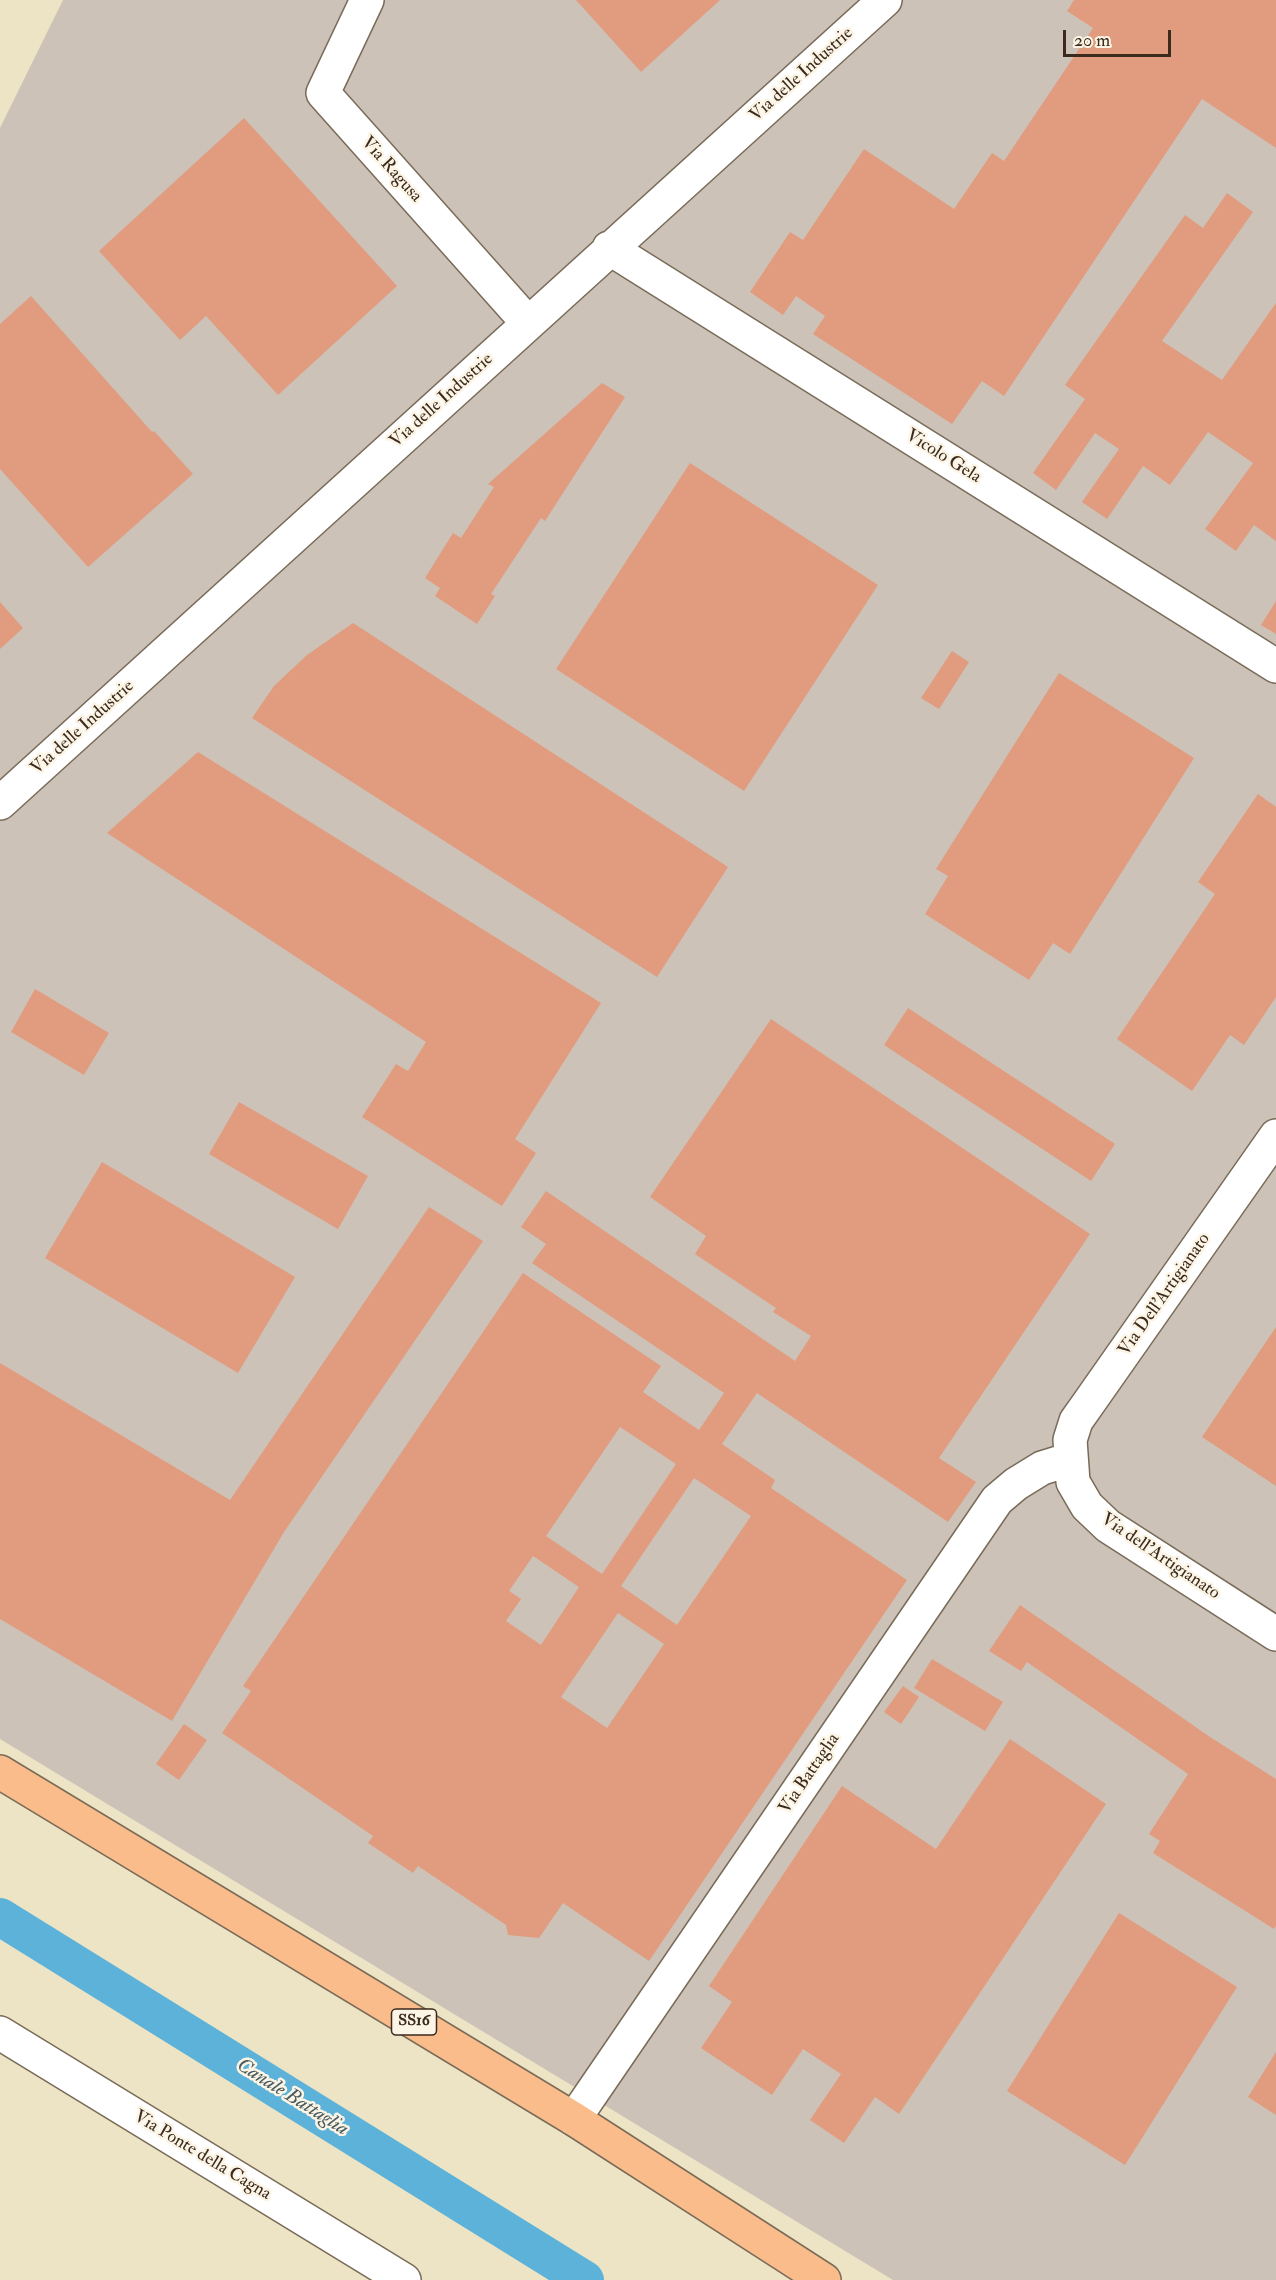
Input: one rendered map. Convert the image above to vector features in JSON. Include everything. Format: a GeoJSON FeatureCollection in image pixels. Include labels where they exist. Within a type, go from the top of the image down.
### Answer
{"type":"FeatureCollection","features":[{"type":"Feature","properties":{"kind":"main road","name":"SS16"},"geometry":{"type":"LineString","coordinates":[[0,1772],[574,2119],[824,2280]]}},
{"type":"Feature","properties":{"kind":"street","name":"Via Ragusa"},"geometry":{"type":"LineString","coordinates":[[367,0],[322,93],[528,323]]}},
{"type":"Feature","properties":{"kind":"street","name":"Via delle Industrie"},"geometry":{"type":"LineString","coordinates":[[0,803],[885,0]]}},
{"type":"Feature","properties":{"kind":"street","name":"Vicolo Gela"},"geometry":{"type":"LineString","coordinates":[[609,248],[1276,666]]}},
{"type":"Feature","properties":{"kind":"street","name":"Via Dell'Artigianato"},"geometry":{"type":"LineString","coordinates":[[1071,1460],[1070,1440],[1076,1421],[1276,1136]]}},
{"type":"Feature","properties":{"kind":"street","name":"Via dell'Artigianato"},"geometry":{"type":"LineString","coordinates":[[1071,1460],[1073,1482],[1087,1506],[1108,1526],[1276,1634]]}},
{"type":"Feature","properties":{"kind":"street","name":"Via Battaglia"},"geometry":{"type":"LineString","coordinates":[[574,2119],[997,1500],[1016,1484],[1042,1468],[1071,1460]]}},
{"type":"Feature","properties":{"kind":"street","name":"Via Ponte della Cagna"},"geometry":{"type":"LineString","coordinates":[[0,2032],[404,2280]]}},
{"type":"Feature","properties":{"kind":"shaded area"},"geometry":{"type":"Polygon","coordinates":[[[63,0],[1276,0],[1276,2280],[893,2280],[0,1739],[0,128],[63,0]]]}},
{"type":"Feature","properties":{"kind":"building"},"geometry":{"type":"Polygon","coordinates":[[[576,0],[720,0],[641,72],[576,0]]]}},
{"type":"Feature","properties":{"kind":"building"},"geometry":{"type":"Polygon","coordinates":[[[1074,0],[1276,0],[1276,148],[1202,99],[1004,396],[982,381],[952,424],[813,334],[825,316],[796,296],[783,315],[750,292],[790,232],[803,240],[864,149],[954,209],[992,153],[1004,161],[1093,28],[1067,11],[1074,0]]]}},
{"type":"Feature","properties":{"kind":"building"},"geometry":{"type":"Polygon","coordinates":[[[244,118],[397,286],[278,395],[206,316],[180,340],[99,251],[244,118]]]}},
{"type":"Feature","properties":{"kind":"building"},"geometry":{"type":"Polygon","coordinates":[[[1227,193],[1253,212],[1162,341],[1222,380],[1276,303],[1276,541],[1254,525],[1236,551],[1205,529],[1253,463],[1208,432],[1170,485],[1143,466],[1107,519],[1082,502],[1119,449],[1095,433],[1056,490],[1033,473],[1085,399],[1065,385],[1185,215],[1203,228],[1227,193]]]}},
{"type":"Feature","properties":{"kind":"building"},"geometry":{"type":"Polygon","coordinates":[[[31,296],[152,432],[154,431],[193,474],[88,567],[0,469],[0,324],[31,296]]]}},
{"type":"Feature","properties":{"kind":"building"},"geometry":{"type":"Polygon","coordinates":[[[602,383],[625,397],[545,521],[541,518],[491,594],[495,596],[477,624],[435,596],[440,588],[425,578],[453,533],[461,538],[494,487],[488,484],[602,383]]]}},
{"type":"Feature","properties":{"kind":"building"},"geometry":{"type":"Polygon","coordinates":[[[690,463],[878,585],[744,791],[556,669],[690,463]]]}},
{"type":"Feature","properties":{"kind":"building"},"geometry":{"type":"Polygon","coordinates":[[[1276,601],[1276,634],[1261,625],[1276,601]]]}},
{"type":"Feature","properties":{"kind":"building"},"geometry":{"type":"Polygon","coordinates":[[[0,602],[23,628],[0,649],[0,602]]]}},
{"type":"Feature","properties":{"kind":"building"},"geometry":{"type":"Polygon","coordinates":[[[353,623],[728,867],[657,977],[252,718],[274,686],[307,655],[353,623]]]}},
{"type":"Feature","properties":{"kind":"building"},"geometry":{"type":"Polygon","coordinates":[[[952,651],[969,662],[939,709],[921,698],[952,651]]]}},
{"type":"Feature","properties":{"kind":"building"},"geometry":{"type":"Polygon","coordinates":[[[1059,673],[1194,758],[1070,954],[1053,943],[1029,980],[925,914],[948,876],[936,869],[1059,673]]]}},
{"type":"Feature","properties":{"kind":"building"},"geometry":{"type":"Polygon","coordinates":[[[198,752],[601,1003],[515,1139],[536,1153],[502,1206],[362,1117],[396,1064],[408,1071],[426,1042],[107,833],[198,752]]]}},
{"type":"Feature","properties":{"kind":"building"},"geometry":{"type":"Polygon","coordinates":[[[1258,794],[1276,807],[1276,997],[1244,1045],[1230,1035],[1192,1091],[1117,1039],[1215,894],[1198,882],[1258,794]]]}},
{"type":"Feature","properties":{"kind":"building"},"geometry":{"type":"Polygon","coordinates":[[[35,989],[109,1033],[84,1075],[11,1032],[35,989]]]}},
{"type":"Feature","properties":{"kind":"building"},"geometry":{"type":"Polygon","coordinates":[[[908,1008],[1115,1144],[1091,1181],[884,1045],[908,1008]]]}},
{"type":"Feature","properties":{"kind":"building"},"geometry":{"type":"Polygon","coordinates":[[[771,1019],[1090,1234],[939,1458],[976,1482],[948,1522],[757,1393],[722,1444],[775,1480],[771,1488],[907,1580],[649,1961],[563,1903],[539,1938],[508,1935],[506,1925],[418,1866],[413,1873],[368,1843],[373,1836],[222,1733],[251,1691],[243,1686],[523,1273],[661,1366],[643,1392],[699,1430],[724,1393],[532,1263],[546,1244],[521,1227],[546,1191],[795,1361],[811,1336],[773,1312],[776,1308],[695,1254],[706,1236],[650,1197],[771,1019]],[[620,1427],[546,1536],[602,1574],[676,1464],[620,1427]],[[694,1478],[621,1586],[677,1625],[751,1516],[694,1478]],[[533,1556],[509,1591],[521,1599],[506,1621],[541,1645],[579,1587],[533,1556]],[[618,1613],[561,1697],[607,1728],[664,1644],[618,1613]]]}},
{"type":"Feature","properties":{"kind":"building"},"geometry":{"type":"Polygon","coordinates":[[[239,1102],[368,1176],[338,1229],[209,1154],[239,1102]]]}},
{"type":"Feature","properties":{"kind":"building"},"geometry":{"type":"Polygon","coordinates":[[[102,1162],[295,1277],[238,1373],[45,1258],[102,1162]]]}},
{"type":"Feature","properties":{"kind":"building"},"geometry":{"type":"Polygon","coordinates":[[[429,1207],[483,1241],[284,1532],[172,1721],[0,1619],[0,1363],[230,1500],[429,1207]]]}},
{"type":"Feature","properties":{"kind":"building"},"geometry":{"type":"Polygon","coordinates":[[[1276,1327],[1276,1486],[1202,1437],[1276,1327]]]}},
{"type":"Feature","properties":{"kind":"building"},"geometry":{"type":"Polygon","coordinates":[[[1020,1605],[1210,1737],[1276,1779],[1276,1926],[1274,1929],[1153,1853],[1160,1841],[1149,1834],[1188,1774],[1027,1662],[1021,1671],[989,1651],[1020,1605]]]}},
{"type":"Feature","properties":{"kind":"building"},"geometry":{"type":"Polygon","coordinates":[[[932,1659],[1003,1702],[985,1731],[914,1688],[932,1659]]]}},
{"type":"Feature","properties":{"kind":"building"},"geometry":{"type":"Polygon","coordinates":[[[903,1686],[919,1697],[901,1724],[884,1712],[903,1686]]]}},
{"type":"Feature","properties":{"kind":"building"},"geometry":{"type":"Polygon","coordinates":[[[184,1724],[207,1740],[179,1780],[156,1764],[184,1724]]]}},
{"type":"Feature","properties":{"kind":"building"},"geometry":{"type":"Polygon","coordinates":[[[1010,1739],[1106,1804],[899,2114],[875,2097],[844,2143],[810,2120],[841,2074],[803,2049],[772,2095],[701,2048],[732,2002],[709,1986],[842,1786],[936,1849],[1010,1739]]]}},
{"type":"Feature","properties":{"kind":"building"},"geometry":{"type":"Polygon","coordinates":[[[1119,1913],[1237,1987],[1125,2165],[1007,2091],[1119,1913]]]}},
{"type":"Feature","properties":{"kind":"building"},"geometry":{"type":"Polygon","coordinates":[[[1276,2052],[1276,2115],[1248,2097],[1276,2052]]]}},
{"type":"Feature","properties":{"kind":"waterway","name":"Canale Battaglia"},"geometry":{"type":"LineString","coordinates":[[0,1917],[585,2280]]}}]}
